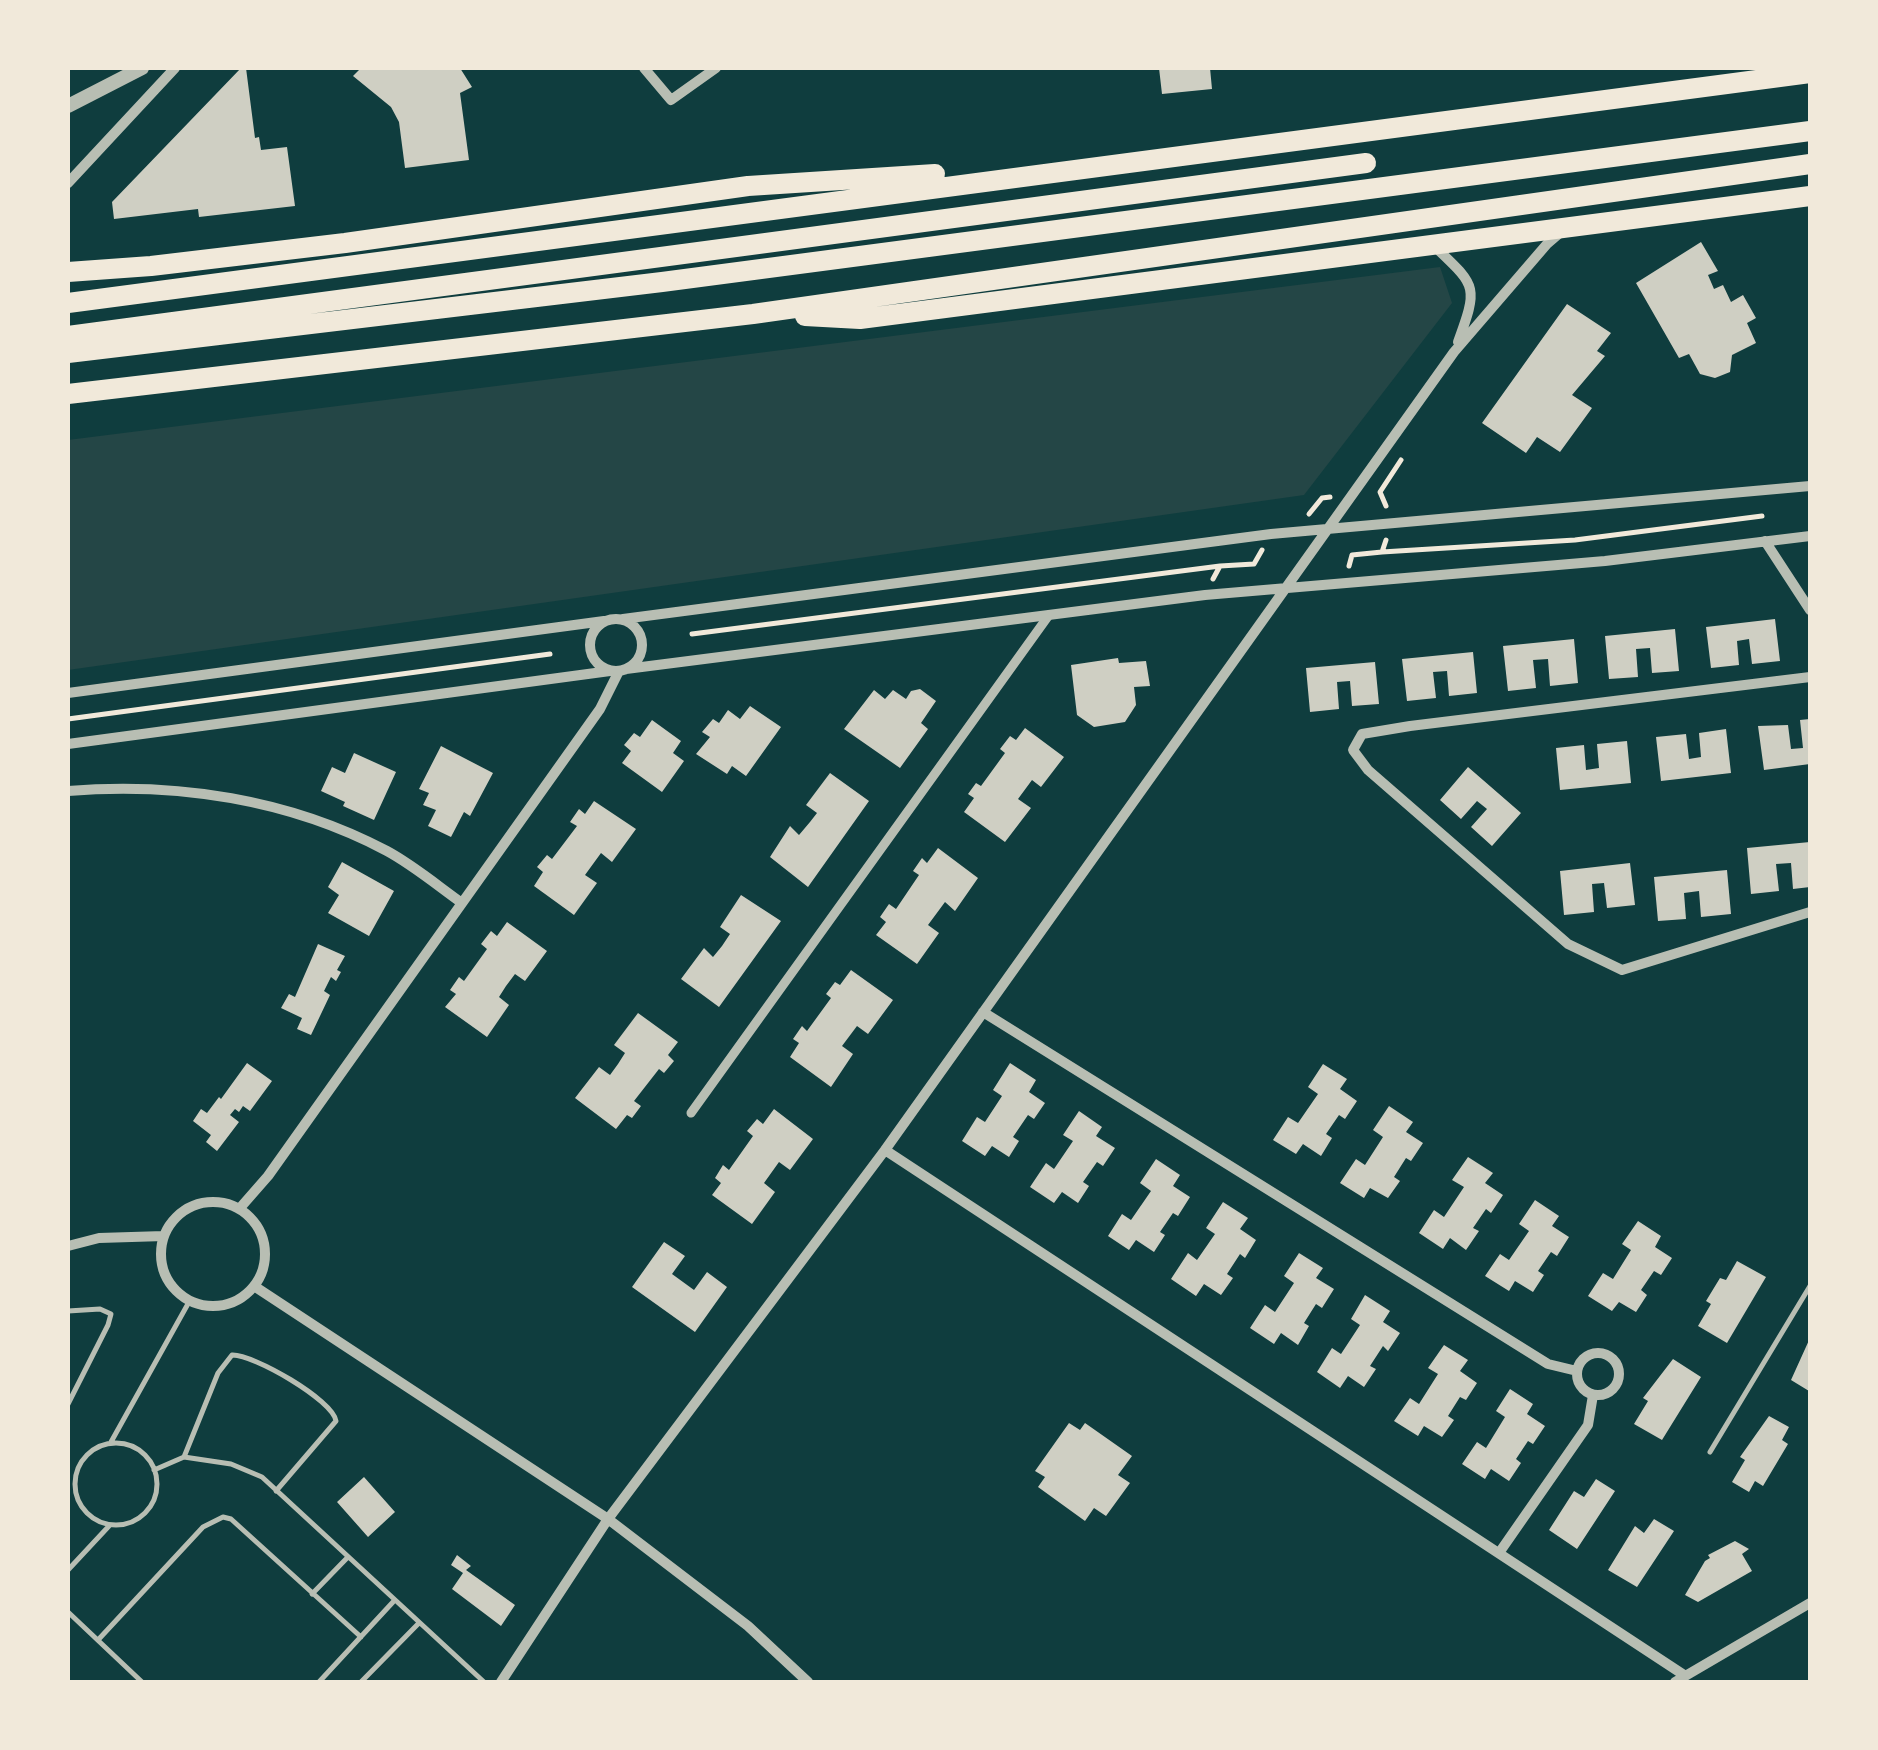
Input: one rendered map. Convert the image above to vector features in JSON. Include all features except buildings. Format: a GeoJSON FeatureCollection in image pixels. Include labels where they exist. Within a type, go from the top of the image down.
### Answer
{"type":"FeatureCollection","features":[{"type":"Feature","properties":{"kind":"highway"},"geometry":{"type":"LineString","coordinates":[[68,303],[1810,73]]}},
{"type":"Feature","properties":{"kind":"highway"},"geometry":{"type":"LineString","coordinates":[[68,353],[662,282],[1810,131]]}},
{"type":"Feature","properties":{"kind":"highway"},"geometry":{"type":"LineString","coordinates":[[68,272],[345,243],[748,186],[1106,164]]}},
{"type":"Feature","properties":{"kind":"highway"},"geometry":{"type":"LineString","coordinates":[[68,336],[1366,164]]}},
{"type":"Feature","properties":{"kind":"highway"},"geometry":{"type":"LineString","coordinates":[[68,394],[752,314],[1810,164]]}},
{"type":"Feature","properties":{"kind":"highway"},"geometry":{"type":"LineString","coordinates":[[752,314],[860,318],[1810,196]]}},
{"type":"Feature","properties":{"kind":"street"},"geometry":{"type":"LineString","coordinates":[[68,106],[142,68]]}},
{"type":"Feature","properties":{"kind":"street"},"geometry":{"type":"LineString","coordinates":[[68,183],[175,68]]}},
{"type":"Feature","properties":{"kind":"street"},"geometry":{"type":"LineString","coordinates":[[644,68],[671,100],[716,68]]}},
{"type":"Feature","properties":{"kind":"street"},"geometry":{"type":"LineString","coordinates":[[501,1682],[608,1519],[885,1150],[1454,352],[1547,244],[1566,228]]}},
{"type":"Feature","properties":{"kind":"street"},"geometry":{"type":"LineString","coordinates":[[1433,244],[1459,267],[1470,292],[1470,308],[1454,352]]}},
{"type":"Feature","properties":{"kind":"street"},"geometry":{"type":"LineString","coordinates":[[68,693],[546,627],[623,620],[688,608],[1271,534],[1810,486]]}},
{"type":"Feature","properties":{"kind":"street"},"geometry":{"type":"LineString","coordinates":[[68,744],[1205,595],[1606,561],[1810,536]]}},
{"type":"Feature","properties":{"kind":"street"},"geometry":{"type":"LineString","coordinates":[[1766,542],[1810,610]]}},
{"type":"Feature","properties":{"kind":"street"},"geometry":{"type":"LineString","coordinates":[[690,1113],[1049,615]]}},
{"type":"Feature","properties":{"kind":"street"},"geometry":{"type":"LineString","coordinates":[[240,1208],[268,1176],[600,709],[618,670],[638,658],[642,643],[636,628],[623,620]]}},
{"type":"Feature","properties":{"kind":"street"},"geometry":{"type":"LineString","coordinates":[[604,621],[593,632],[589,648],[596,663],[618,670]]}},
{"type":"Feature","properties":{"kind":"street"},"geometry":{"type":"LineString","coordinates":[[1810,677],[1362,734],[1353,750],[1368,770],[1568,944],[1622,970],[1810,912]]}},
{"type":"Feature","properties":{"kind":"street"},"geometry":{"type":"LineString","coordinates":[[68,790],[118,786],[215,793],[300,815],[388,851],[462,903]]}},
{"type":"Feature","properties":{"kind":"street"},"geometry":{"type":"LineString","coordinates":[[983,1012],[1548,1364],[1577,1371]]}},
{"type":"Feature","properties":{"kind":"street"},"geometry":{"type":"LineString","coordinates":[[885,1150],[1499,1553],[1679,1679],[1810,1604]]}},
{"type":"Feature","properties":{"kind":"street"},"geometry":{"type":"LineString","coordinates":[[208,1200],[240,1208],[262,1233],[266,1260],[254,1286],[229,1304],[189,1302],[162,1266],[160,1242],[172,1221],[208,1200]]}},
{"type":"Feature","properties":{"kind":"street"},"geometry":{"type":"LineString","coordinates":[[68,1246],[99,1238],[164,1236]]}},
{"type":"Feature","properties":{"kind":"street"},"geometry":{"type":"LineString","coordinates":[[254,1286],[608,1519],[748,1626],[808,1682]]}},
{"type":"Feature","properties":{"kind":"street"},"geometry":{"type":"LineString","coordinates":[[1599,1353],[1613,1360],[1618,1382],[1608,1393],[1592,1395],[1580,1386],[1577,1371],[1584,1358],[1599,1353]]}},
{"type":"Feature","properties":{"kind":"street"},"geometry":{"type":"LineString","coordinates":[[1499,1553],[1588,1426],[1592,1395]]}},
{"type":"Feature","properties":{"kind":"lane"},"geometry":{"type":"LineString","coordinates":[[1710,1452],[1810,1286]]}},
{"type":"Feature","properties":{"kind":"lane"},"geometry":{"type":"LineString","coordinates":[[111,1442],[189,1302]]}},
{"type":"Feature","properties":{"kind":"lane"},"geometry":{"type":"LineString","coordinates":[[68,1311],[100,1309],[110,1314],[68,1404]]}},
{"type":"Feature","properties":{"kind":"lane"},"geometry":{"type":"LineString","coordinates":[[184,1457],[218,1373],[232,1355],[248,1356],[335,1412],[336,1421],[276,1491]]}},
{"type":"Feature","properties":{"kind":"lane"},"geometry":{"type":"LineString","coordinates":[[111,1442],[134,1446],[152,1462],[154,1470],[158,1485],[151,1508],[132,1523],[109,1526],[87,1515],[75,1495],[76,1471],[89,1452],[111,1442]]}},
{"type":"Feature","properties":{"kind":"lane"},"geometry":{"type":"LineString","coordinates":[[154,1470],[184,1457],[231,1464],[262,1478],[484,1682]]}},
{"type":"Feature","properties":{"kind":"lane"},"geometry":{"type":"LineString","coordinates":[[68,1466],[76,1471]]}},
{"type":"Feature","properties":{"kind":"lane"},"geometry":{"type":"LineString","coordinates":[[98,1640],[203,1527],[223,1516],[231,1519],[361,1637]]}},
{"type":"Feature","properties":{"kind":"lane"},"geometry":{"type":"LineString","coordinates":[[68,1570],[109,1526]]}},
{"type":"Feature","properties":{"kind":"lane"},"geometry":{"type":"LineString","coordinates":[[312,1594],[346,1558]]}},
{"type":"Feature","properties":{"kind":"lane"},"geometry":{"type":"LineString","coordinates":[[319,1682],[394,1602]]}},
{"type":"Feature","properties":{"kind":"lane"},"geometry":{"type":"LineString","coordinates":[[68,1612],[142,1682]]}},
{"type":"Feature","properties":{"kind":"lane"},"geometry":{"type":"LineString","coordinates":[[361,1682],[418,1624]]}},
{"type":"Feature","properties":{"kind":"path"},"geometry":{"type":"LineString","coordinates":[[1758,491],[1766,542]]}},
{"type":"Feature","properties":{"kind":"path"},"geometry":{"type":"LineString","coordinates":[[1343,584],[1352,555],[1575,540],[1762,516]]}},
{"type":"Feature","properties":{"kind":"path"},"geometry":{"type":"LineString","coordinates":[[1382,552],[1392,522]]}},
{"type":"Feature","properties":{"kind":"path"},"geometry":{"type":"LineString","coordinates":[[692,634],[1254,564],[1271,534]]}},
{"type":"Feature","properties":{"kind":"path"},"geometry":{"type":"LineString","coordinates":[[1205,595],[1220,566]]}},
{"type":"Feature","properties":{"kind":"path"},"geometry":{"type":"LineString","coordinates":[[688,608],[696,661]]}},
{"type":"Feature","properties":{"kind":"path"},"geometry":{"type":"LineString","coordinates":[[546,627],[553,680]]}},
{"type":"Feature","properties":{"kind":"path"},"geometry":{"type":"LineString","coordinates":[[68,719],[550,654]]}},
{"type":"Feature","properties":{"kind":"shaded area"},"geometry":{"type":"Polygon","coordinates":[[[1440,267],[1452,303],[1304,495],[68,670],[68,440],[1440,267]]]}}]}
